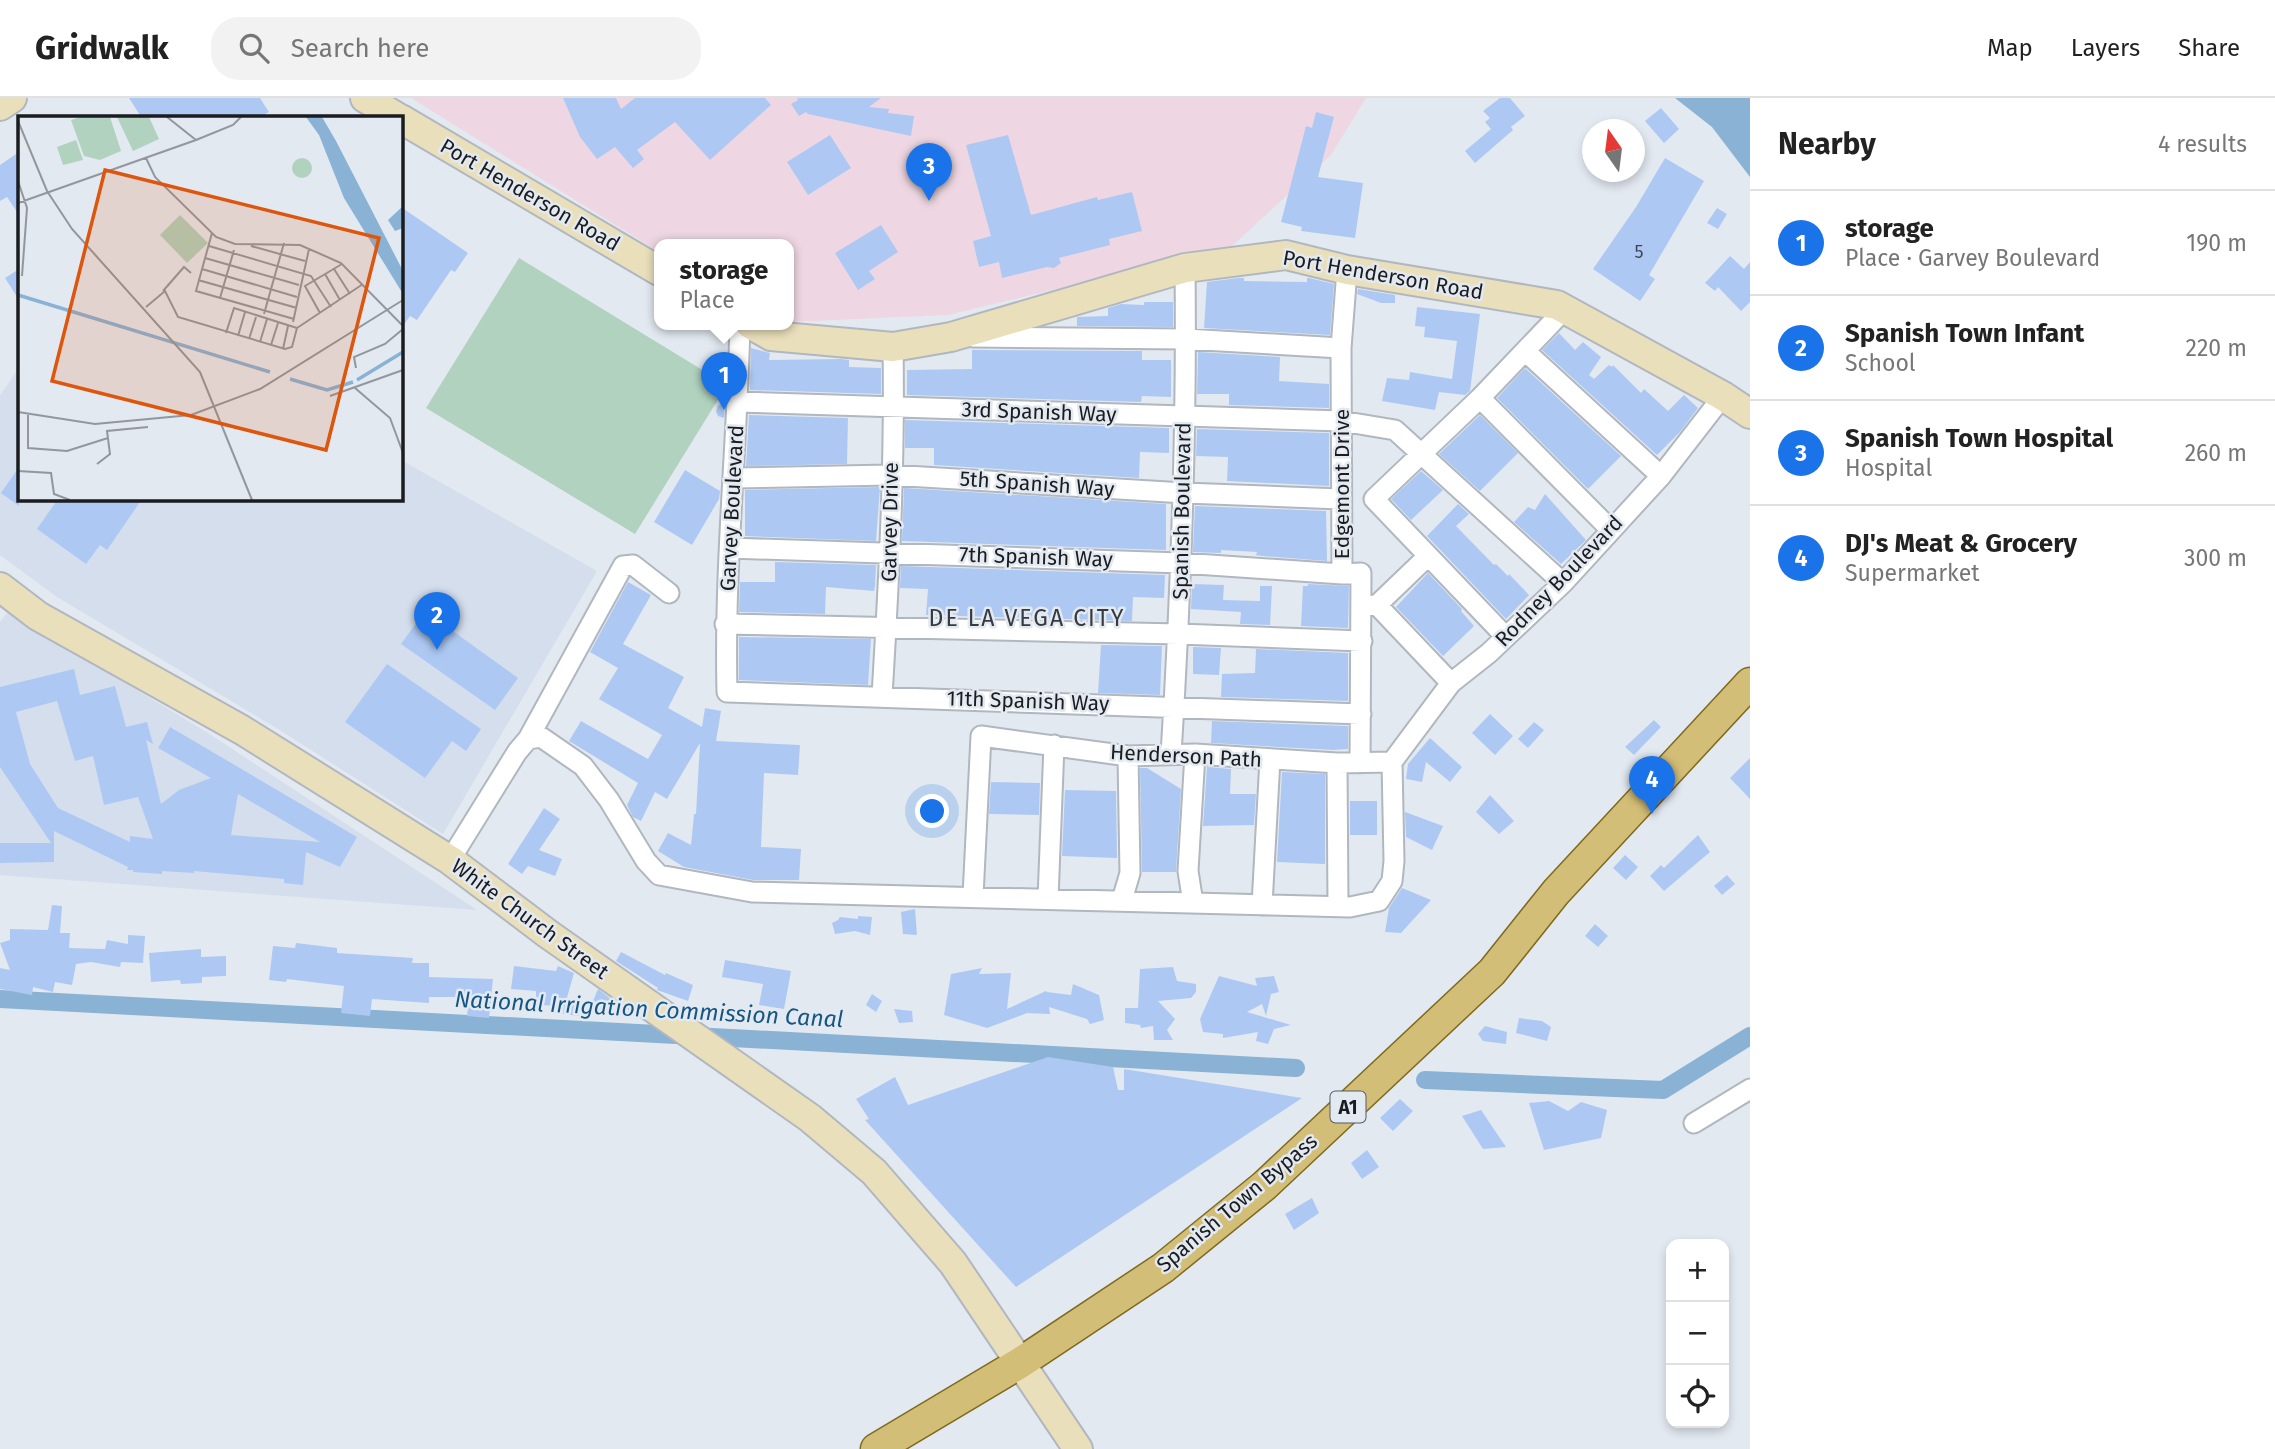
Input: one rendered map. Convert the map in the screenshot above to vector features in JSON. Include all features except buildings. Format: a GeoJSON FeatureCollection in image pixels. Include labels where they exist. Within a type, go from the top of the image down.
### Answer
{"type":"FeatureCollection","features":[{"type":"Feature","properties":{"kind":"main road","name":"Spanish Town Bypass"},"geometry":{"type":"LineString","coordinates":[[876,1449],[1020,1363],[1163,1268],[1264,1186],[1492,972],[1556,891],[1750,683]]}},
{"type":"Feature","properties":{"kind":"street"},"geometry":{"type":"LineString","coordinates":[[0,106],[12,98]]}},
{"type":"Feature","properties":{"kind":"street","name":"Port Henderson Road"},"geometry":{"type":"LineString","coordinates":[[365,98],[396,116]]}},
{"type":"Feature","properties":{"kind":"street","name":"Port Henderson Road"},"geometry":{"type":"LineString","coordinates":[[402,120],[654,268]]}},
{"type":"Feature","properties":{"kind":"street","name":"Port Henderson Road"},"geometry":{"type":"LineString","coordinates":[[760,330],[771,336],[893,347],[951,337],[1185,268],[1286,255],[1348,270],[1557,304],[1723,396],[1750,414]]}},
{"type":"Feature","properties":{"kind":"street","name":"Spanish Boulevard"},"geometry":{"type":"LineString","coordinates":[[1171,755],[1184,493],[1185,268]]}},
{"type":"Feature","properties":{"kind":"street","name":"Edgemont Drive"},"geometry":{"type":"LineString","coordinates":[[1348,270],[1341,348],[1342,574],[1361,573],[1370,606],[1362,642],[1360,763]]}},
{"type":"Feature","properties":{"kind":"street"},"geometry":{"type":"LineString","coordinates":[[1506,637],[1374,499],[1480,398],[1565,309]]}},
{"type":"Feature","properties":{"kind":"street","name":"Garvey Boulevard"},"geometry":{"type":"LineString","coordinates":[[727,692],[725,624],[740,330]]}},
{"type":"Feature","properties":{"kind":"street"},"geometry":{"type":"LineString","coordinates":[[951,337],[1186,339],[1341,348]]}},
{"type":"Feature","properties":{"kind":"street","name":"Garvey Drive"},"geometry":{"type":"LineString","coordinates":[[882,696],[890,552],[893,347]]}},
{"type":"Feature","properties":{"kind":"street"},"geometry":{"type":"LineString","coordinates":[[1525,351],[1661,476]]}},
{"type":"Feature","properties":{"kind":"street","name":"Rodney Boulevard"},"geometry":{"type":"LineString","coordinates":[[1392,762],[1451,683],[1506,637],[1563,583],[1661,476],[1723,396]]}},
{"type":"Feature","properties":{"kind":"street"},"geometry":{"type":"LineString","coordinates":[[1480,398],[1610,529]]}},
{"type":"Feature","properties":{"kind":"street","name":"3rd Spanish Way"},"geometry":{"type":"LineString","coordinates":[[738,402],[1341,421],[1395,429],[1563,583]]}},
{"type":"Feature","properties":{"kind":"street","name":"5th Spanish Way"},"geometry":{"type":"LineString","coordinates":[[734,478],[890,475],[1184,493],[1341,499]]}},
{"type":"Feature","properties":{"kind":"street","name":"7th Spanish Way"},"geometry":{"type":"LineString","coordinates":[[730,548],[1181,563],[1342,574]]}},
{"type":"Feature","properties":{"kind":"street"},"geometry":{"type":"LineString","coordinates":[[1428,556],[1370,606],[1451,683]]}},
{"type":"Feature","properties":{"kind":"street"},"geometry":{"type":"LineString","coordinates":[[450,860],[528,739],[623,566],[633,565],[669,593]]}},
{"type":"Feature","properties":{"kind":"street","name":"White Church Street"},"geometry":{"type":"LineString","coordinates":[[0,587],[38,616],[242,730],[450,860],[548,934],[810,1118],[874,1172],[953,1263],[1078,1449]]}},
{"type":"Feature","properties":{"kind":"street"},"geometry":{"type":"LineString","coordinates":[[725,624],[1179,634],[1362,642]]}},
{"type":"Feature","properties":{"kind":"street","name":"11th Spanish Way"},"geometry":{"type":"LineString","coordinates":[[727,692],[1361,714]]}},
{"type":"Feature","properties":{"kind":"street","name":"Henderson Path"},"geometry":{"type":"LineString","coordinates":[[973,896],[981,736],[1128,756],[1195,754],[1337,763],[1392,762]]}},
{"type":"Feature","properties":{"kind":"street"},"geometry":{"type":"LineString","coordinates":[[528,739],[541,737],[583,766],[609,800],[646,861],[659,875],[752,892],[1350,907],[1379,901],[1392,881],[1392,762]]}},
{"type":"Feature","properties":{"kind":"street"},"geometry":{"type":"LineString","coordinates":[[1048,899],[1054,745]]}},
{"type":"Feature","properties":{"kind":"street"},"geometry":{"type":"LineString","coordinates":[[1193,903],[1188,871],[1195,754]]}},
{"type":"Feature","properties":{"kind":"street"},"geometry":{"type":"LineString","coordinates":[[1122,900],[1130,873],[1128,756]]}},
{"type":"Feature","properties":{"kind":"street"},"geometry":{"type":"LineString","coordinates":[[1262,905],[1270,760]]}},
{"type":"Feature","properties":{"kind":"street"},"geometry":{"type":"LineString","coordinates":[[1337,763],[1338,906]]}},
{"type":"Feature","properties":{"kind":"street"},"geometry":{"type":"LineString","coordinates":[[1694,1123],[1750,1089]]}},
{"type":"Feature","properties":{"kind":"shaded area"},"geometry":{"type":"Polygon","coordinates":[[[411,98],[1366,98],[1331,155],[1230,248],[948,315],[794,322],[794,239],[654,239],[654,249],[411,98]]]}},
{"type":"Feature","properties":{"kind":"shaded area"},"geometry":{"type":"Polygon","coordinates":[[[18,369],[18,500],[402,500],[402,461],[597,571],[443,834],[278,729],[57,597],[0,555],[0,395],[18,369]]]}},
{"type":"Feature","properties":{"kind":"shaded area"},"geometry":{"type":"Polygon","coordinates":[[[8,612],[208,733],[477,910],[0,875],[0,622],[8,612]]]}},
{"type":"Feature","properties":{"kind":"green space"},"geometry":{"type":"Polygon","coordinates":[[[519,258],[727,385],[635,534],[426,408],[519,258]]]}},
{"type":"Feature","properties":{"kind":"water"},"geometry":{"type":"Polygon","coordinates":[[[1675,98],[1750,98],[1750,177],[1712,127],[1675,98]]]}},
{"type":"Feature","properties":{"kind":"waterway","name":"National Irrigation Commission Canal"},"geometry":{"type":"LineString","coordinates":[[0,999],[1296,1068]]}},
{"type":"Feature","properties":{"kind":"waterway"},"geometry":{"type":"LineString","coordinates":[[1425,1080],[1663,1090],[1750,1036]]}},
{"type":"Feature","properties":{"kind":"place","name":"Spanish Town Hospital"},"geometry":{"type":"Point","coordinates":[929,201]}},
{"type":"Feature","properties":{"kind":"place","name":"storage"},"geometry":{"type":"Point","coordinates":[724,410]}},
{"type":"Feature","properties":{"kind":"place","name":"Spanish Town Infant"},"geometry":{"type":"Point","coordinates":[437,650]}},
{"type":"Feature","properties":{"kind":"place","name":"DJ's Meat & Grocery"},"geometry":{"type":"Point","coordinates":[1652,814]}},
{"type":"Feature","properties":{"kind":"district","name":"DE LA VEGA CITY"},"geometry":{"type":"Point","coordinates":[1027,618]}}]}
